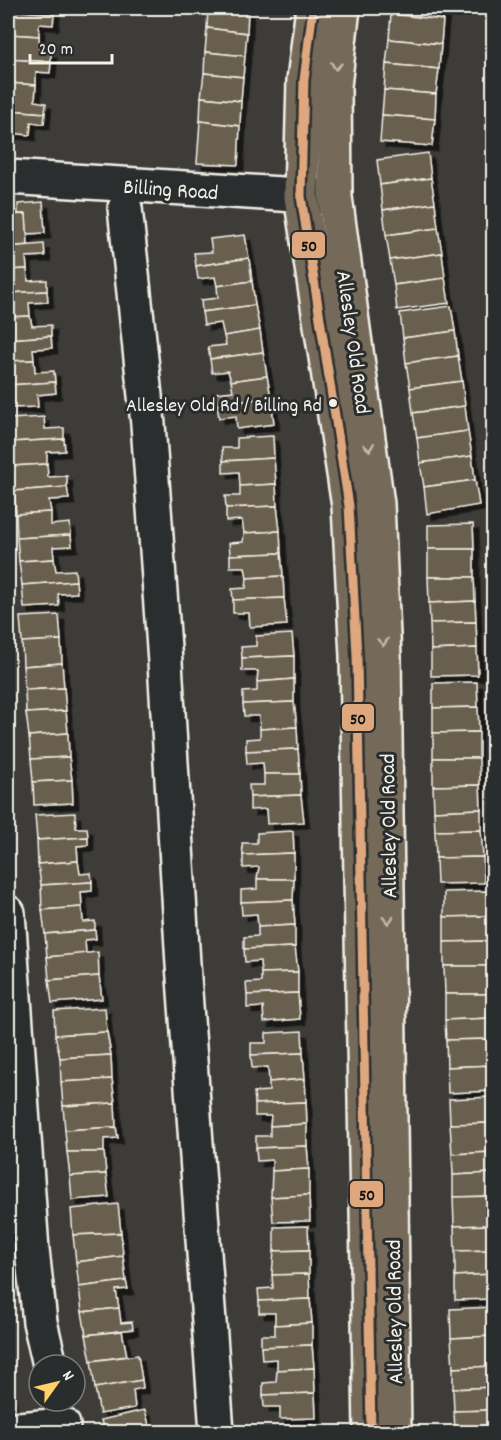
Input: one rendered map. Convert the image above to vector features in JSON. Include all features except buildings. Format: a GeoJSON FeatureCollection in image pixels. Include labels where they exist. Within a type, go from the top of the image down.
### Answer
{"type":"FeatureCollection","features":[{"type":"Feature","properties":{"kind":"main road","name":"Allesley Old Road"},"geometry":{"type":"LineString","coordinates":[[313,8],[304,80],[302,196],[348,506],[374,869],[394,1432]]}},
{"type":"Feature","properties":{"kind":"main road","name":"Allesley Old Road"},"geometry":{"type":"LineString","coordinates":[[343,8],[334,86],[335,197],[377,504],[384,657],[374,869],[371,1432]]}},
{"type":"Feature","properties":{"kind":"street","name":"Billing Road"},"geometry":{"type":"LineString","coordinates":[[8,177],[335,197]]}},
{"type":"Feature","properties":{"kind":"street"},"geometry":{"type":"LineString","coordinates":[[125,208],[148,424],[217,1432]]}},
{"type":"Feature","properties":{"kind":"street"},"geometry":{"type":"LineString","coordinates":[[8,913],[21,1277],[40,1322],[47,1353]]}},
{"type":"Feature","properties":{"kind":"street"},"geometry":{"type":"LineString","coordinates":[[8,1430],[62,1420]]}},
{"type":"Feature","properties":{"kind":"transit line","name":"50"},"geometry":{"type":"LineString","coordinates":[[313,8],[304,80],[301,196],[349,506],[357,656],[371,1432]]}},
{"type":"Feature","properties":{"kind":"place","name":"Allesley Old Rd / Billing Rd"},"geometry":{"type":"Point","coordinates":[333,403]}}]}
